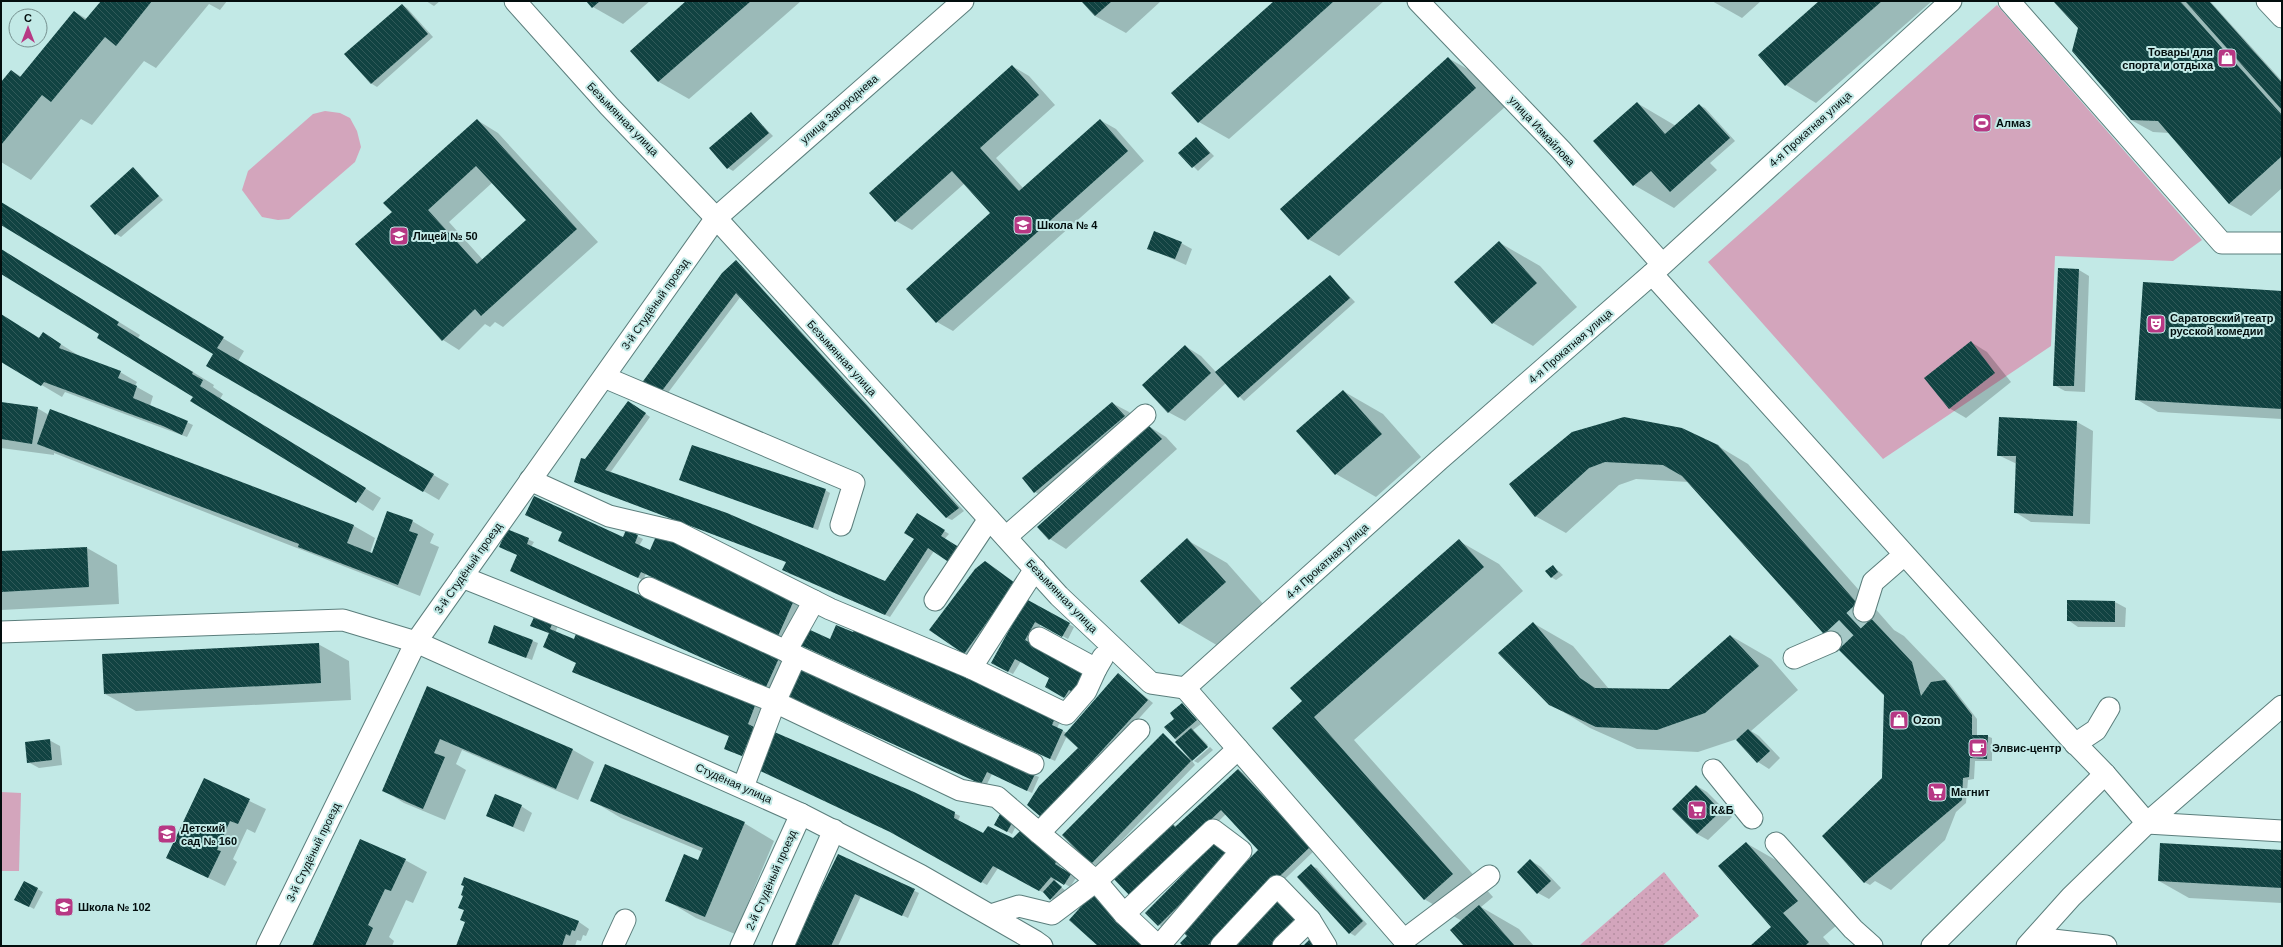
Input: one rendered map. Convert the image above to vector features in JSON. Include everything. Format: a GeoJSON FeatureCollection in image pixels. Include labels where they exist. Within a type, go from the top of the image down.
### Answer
{"type":"FeatureCollection","features":[{"type":"Feature","properties":{"kind":"street","name":"Безымянная улица"},"geometry":{"type":"LineString","coordinates":[[515,1],[609,106],[716,218],[1059,596],[1151,683],[1186,688]]}},
{"type":"Feature","properties":{"kind":"street","name":"улица Загороднева"},"geometry":{"type":"LineString","coordinates":[[716,218],[963,1]]}},
{"type":"Feature","properties":{"kind":"street","name":"улица Измайлова"},"geometry":{"type":"LineString","coordinates":[[1418,1],[1561,150],[1657,269],[1904,555],[2075,744],[2105,774],[2147,823]]}},
{"type":"Feature","properties":{"kind":"street","name":"4-я Прокатная улица"},"geometry":{"type":"LineString","coordinates":[[1186,688],[1439,460],[1657,269],[1951,1]]}},
{"type":"Feature","properties":{"kind":"street"},"geometry":{"type":"LineString","coordinates":[[2009,1],[2222,242],[2282,244]]}},
{"type":"Feature","properties":{"kind":"street"},"geometry":{"type":"LineString","coordinates":[[2268,1],[2282,18]]}},
{"type":"Feature","properties":{"kind":"street","name":"3-й Студёный проезд"},"geometry":{"type":"LineString","coordinates":[[268,946],[416,642],[716,218]]}},
{"type":"Feature","properties":{"kind":"street"},"geometry":{"type":"LineString","coordinates":[[604,377],[854,483],[841,525]]}},
{"type":"Feature","properties":{"kind":"street"},"geometry":{"type":"LineString","coordinates":[[1006,537],[1145,415]]}},
{"type":"Feature","properties":{"kind":"street"},"geometry":{"type":"LineString","coordinates":[[530,480],[609,516],[677,532],[814,601],[971,668],[1066,714],[1086,691],[1110,644]]}},
{"type":"Feature","properties":{"kind":"street"},"geometry":{"type":"LineString","coordinates":[[936,600],[989,519]]}},
{"type":"Feature","properties":{"kind":"street"},"geometry":{"type":"LineString","coordinates":[[1864,611],[1873,582],[1904,555]]}},
{"type":"Feature","properties":{"kind":"street"},"geometry":{"type":"LineString","coordinates":[[971,668],[1035,569]]}},
{"type":"Feature","properties":{"kind":"street"},"geometry":{"type":"LineString","coordinates":[[462,577],[775,702],[960,790],[997,797],[1096,881],[1124,914],[1158,946],[1241,851],[1213,830],[1124,914]]}},
{"type":"Feature","properties":{"kind":"street"},"geometry":{"type":"LineString","coordinates":[[649,588],[1033,764]]}},
{"type":"Feature","properties":{"kind":"street"},"geometry":{"type":"LineString","coordinates":[[743,787],[775,702],[791,653],[814,601]]}},
{"type":"Feature","properties":{"kind":"street","name":"Студёная улица"},"geometry":{"type":"LineString","coordinates":[[1,632],[343,620],[416,642],[802,814],[920,875],[1042,946]]}},
{"type":"Feature","properties":{"kind":"street"},"geometry":{"type":"LineString","coordinates":[[1039,638],[1096,669]]}},
{"type":"Feature","properties":{"kind":"street"},"geometry":{"type":"LineString","coordinates":[[1794,658],[1831,642]]}},
{"type":"Feature","properties":{"kind":"street"},"geometry":{"type":"LineString","coordinates":[[1186,688],[1404,940],[1489,876]]}},
{"type":"Feature","properties":{"kind":"street"},"geometry":{"type":"LineString","coordinates":[[2031,942],[2071,897],[2147,823],[2282,706]]}},
{"type":"Feature","properties":{"kind":"street"},"geometry":{"type":"LineString","coordinates":[[2075,744],[2096,730],[2109,708]]}},
{"type":"Feature","properties":{"kind":"street"},"geometry":{"type":"LineString","coordinates":[[1039,833],[1139,730]]}},
{"type":"Feature","properties":{"kind":"street"},"geometry":{"type":"LineString","coordinates":[[991,915],[1018,906],[1052,914],[1096,881],[1238,749]]}},
{"type":"Feature","properties":{"kind":"street"},"geometry":{"type":"LineString","coordinates":[[1713,770],[1752,818]]}},
{"type":"Feature","properties":{"kind":"street"},"geometry":{"type":"LineString","coordinates":[[1932,946],[2105,774]]}},
{"type":"Feature","properties":{"kind":"street","name":"2-й Студёный проезд"},"geometry":{"type":"LineString","coordinates":[[741,946],[802,814]]}},
{"type":"Feature","properties":{"kind":"street"},"geometry":{"type":"LineString","coordinates":[[2147,823],[2282,831]]}},
{"type":"Feature","properties":{"kind":"street"},"geometry":{"type":"LineString","coordinates":[[783,946],[834,830]]}},
{"type":"Feature","properties":{"kind":"street"},"geometry":{"type":"LineString","coordinates":[[1776,843],[1853,929],[1872,946]]}},
{"type":"Feature","properties":{"kind":"street"},"geometry":{"type":"LineString","coordinates":[[1220,946],[1277,886],[1310,920],[1326,946]]}},
{"type":"Feature","properties":{"kind":"street"},"geometry":{"type":"LineString","coordinates":[[613,946],[625,920]]}},
{"type":"Feature","properties":{"kind":"street"},"geometry":{"type":"LineString","coordinates":[[1283,946],[1310,920]]}},
{"type":"Feature","properties":{"kind":"street"},"geometry":{"type":"LineString","coordinates":[[2031,942],[2106,946]]}},
{"type":"Feature","properties":{"kind":"shaded area","name":"Алмаз"},"geometry":{"type":"Polygon","coordinates":[[[1997,5],[2202,240],[2173,261],[2055,256],[2051,346],[1883,459],[1708,262],[1997,5]]]}},
{"type":"Feature","properties":{"kind":"shaded area"},"geometry":{"type":"Polygon","coordinates":[[[325,111],[340,113],[350,118],[357,131],[361,147],[355,162],[289,219],[278,220],[262,217],[242,190],[248,171],[313,114],[325,111]]]}},
{"type":"Feature","properties":{"kind":"shaded area"},"geometry":{"type":"Polygon","coordinates":[[[1,792],[21,793],[19,871],[1,871],[1,792]]]}},
{"type":"Feature","properties":{"kind":"shaded area"},"geometry":{"type":"Polygon","coordinates":[[[1664,872],[1699,916],[1662,946],[1580,945],[1664,872]]]}},
{"type":"Feature","properties":{"kind":"building"},"geometry":{"type":"Polygon","coordinates":[[[101,1],[152,1],[116,46],[105,37],[51,102],[42,95],[1,145],[1,82],[11,70],[20,77],[44,48],[48,48],[48,43],[74,11],[85,20],[101,1]]]}},
{"type":"Feature","properties":{"kind":"building"},"geometry":{"type":"Polygon","coordinates":[[[586,1],[600,1],[592,8],[586,1]]]}},
{"type":"Feature","properties":{"kind":"building"},"geometry":{"type":"Polygon","coordinates":[[[686,1],[751,1],[658,82],[630,51],[686,1]]]}},
{"type":"Feature","properties":{"kind":"building"},"geometry":{"type":"Polygon","coordinates":[[[1081,1],[1112,1],[1095,16],[1081,1]]]}},
{"type":"Feature","properties":{"kind":"building"},"geometry":{"type":"Polygon","coordinates":[[[1274,1],[1334,1],[1198,123],[1171,93],[1274,1]]]}},
{"type":"Feature","properties":{"kind":"building"},"geometry":{"type":"Polygon","coordinates":[[[1819,1],[1882,1],[1785,86],[1758,55],[1819,1]]]}},
{"type":"Feature","properties":{"kind":"building"},"geometry":{"type":"Polygon","coordinates":[[[2053,1],[2180,1],[2282,115],[2282,156],[2229,204],[2158,121],[2131,120],[2072,51],[2078,28],[2053,1]]]}},
{"type":"Feature","properties":{"kind":"building"},"geometry":{"type":"Polygon","coordinates":[[[2185,1],[2209,1],[2282,83],[2282,110],[2185,1]]]}},
{"type":"Feature","properties":{"kind":"building"},"geometry":{"type":"Polygon","coordinates":[[[402,4],[428,34],[371,84],[344,54],[402,4]]]}},
{"type":"Feature","properties":{"kind":"building"},"geometry":{"type":"Polygon","coordinates":[[[1448,57],[1476,88],[1308,240],[1280,209],[1448,57]]]}},
{"type":"Feature","properties":{"kind":"building"},"geometry":{"type":"Polygon","coordinates":[[[1012,65],[1039,95],[980,148],[1019,191],[1100,119],[1128,151],[936,323],[906,289],[990,213],[952,171],[895,222],[869,193],[1012,65]]]}},
{"type":"Feature","properties":{"kind":"building"},"geometry":{"type":"Polygon","coordinates":[[[1637,102],[1665,134],[1699,104],[1730,138],[1670,192],[1651,171],[1633,186],[1593,141],[1637,102]]]}},
{"type":"Feature","properties":{"kind":"building"},"geometry":{"type":"Polygon","coordinates":[[[751,112],[769,133],[727,169],[709,148],[751,112]]]}},
{"type":"Feature","properties":{"kind":"building"},"geometry":{"type":"Polygon","coordinates":[[[477,119],[577,229],[481,316],[475,309],[442,341],[355,244],[392,212],[383,203],[477,119]],[[476,166],[428,210],[477,264],[526,220],[476,166]]]}},
{"type":"Feature","properties":{"kind":"building"},"geometry":{"type":"Polygon","coordinates":[[[1196,137],[1210,153],[1192,168],[1178,153],[1196,137]]]}},
{"type":"Feature","properties":{"kind":"building"},"geometry":{"type":"Polygon","coordinates":[[[133,167],[159,196],[115,235],[90,206],[133,167]]]}},
{"type":"Feature","properties":{"kind":"building"},"geometry":{"type":"Polygon","coordinates":[[[1,202],[224,337],[217,348],[434,474],[423,492],[206,366],[213,354],[1,225],[1,202]]]}},
{"type":"Feature","properties":{"kind":"building"},"geometry":{"type":"Polygon","coordinates":[[[1154,231],[1182,242],[1175,259],[1147,249],[1154,231]]]}},
{"type":"Feature","properties":{"kind":"building"},"geometry":{"type":"Polygon","coordinates":[[[1499,241],[1537,283],[1492,324],[1454,282],[1499,241]]]}},
{"type":"Feature","properties":{"kind":"building"},"geometry":{"type":"Polygon","coordinates":[[[1,249],[119,322],[117,325],[193,372],[192,374],[203,380],[200,386],[366,488],[356,503],[190,401],[193,397],[97,338],[99,334],[1,274],[1,249]]]}},
{"type":"Feature","properties":{"kind":"building"},"geometry":{"type":"Polygon","coordinates":[[[736,260],[959,508],[946,518],[736,293],[658,396],[641,384],[722,273],[736,260]]]}},
{"type":"Feature","properties":{"kind":"building"},"geometry":{"type":"Polygon","coordinates":[[[2058,268],[2079,269],[2074,386],[2053,386],[2058,268]]]}},
{"type":"Feature","properties":{"kind":"building"},"geometry":{"type":"Polygon","coordinates":[[[1330,275],[1350,298],[1238,398],[1215,372],[1330,275]]]}},
{"type":"Feature","properties":{"kind":"building"},"geometry":{"type":"Polygon","coordinates":[[[2143,282],[2282,291],[2282,409],[2135,400],[2143,282]]]}},
{"type":"Feature","properties":{"kind":"building"},"geometry":{"type":"Polygon","coordinates":[[[1,314],[39,338],[43,332],[61,344],[59,348],[121,371],[118,378],[137,386],[133,398],[188,421],[182,435],[163,426],[44,382],[41,386],[1,362],[1,314]]]}},
{"type":"Feature","properties":{"kind":"building"},"geometry":{"type":"Polygon","coordinates":[[[1971,341],[1995,373],[1949,409],[1924,378],[1971,341]]]}},
{"type":"Feature","properties":{"kind":"building"},"geometry":{"type":"Polygon","coordinates":[[[1185,345],[1211,373],[1168,413],[1142,385],[1185,345]]]}},
{"type":"Feature","properties":{"kind":"building"},"geometry":{"type":"Polygon","coordinates":[[[1343,390],[1382,434],[1335,475],[1296,431],[1343,390]]]}},
{"type":"Feature","properties":{"kind":"building"},"geometry":{"type":"Polygon","coordinates":[[[628,401],[646,413],[605,470],[727,513],[885,581],[914,539],[904,533],[917,513],[945,530],[941,536],[962,549],[950,563],[928,548],[885,615],[782,570],[786,562],[574,482],[581,458],[585,459],[628,401]]]}},
{"type":"Feature","properties":{"kind":"building"},"geometry":{"type":"Polygon","coordinates":[[[1,402],[38,407],[32,444],[1,439],[1,402]]]}},
{"type":"Feature","properties":{"kind":"building"},"geometry":{"type":"Polygon","coordinates":[[[1112,402],[1125,416],[1034,493],[1022,478],[1112,402]]]}},
{"type":"Feature","properties":{"kind":"building"},"geometry":{"type":"Polygon","coordinates":[[[50,409],[354,525],[347,543],[372,553],[387,511],[413,520],[409,531],[418,534],[398,585],[298,547],[299,544],[37,444],[50,409]]]}},
{"type":"Feature","properties":{"kind":"building"},"geometry":{"type":"Polygon","coordinates":[[[1624,417],[1682,428],[1718,445],[1864,611],[1912,662],[1921,696],[1931,682],[1945,680],[1972,715],[1972,735],[1988,735],[1987,759],[1970,758],[1969,777],[1963,778],[1962,800],[1864,883],[1822,836],[1882,778],[1884,695],[1831,642],[1682,476],[1663,465],[1605,462],[1589,468],[1535,517],[1509,484],[1572,432],[1624,417]]]}},
{"type":"Feature","properties":{"kind":"building"},"geometry":{"type":"Polygon","coordinates":[[[1999,417],[2077,421],[2073,516],[2014,513],[2016,456],[1997,456],[1999,417]]]}},
{"type":"Feature","properties":{"kind":"building"},"geometry":{"type":"Polygon","coordinates":[[[1149,426],[1162,439],[1049,540],[1037,527],[1149,426]]]}},
{"type":"Feature","properties":{"kind":"building"},"geometry":{"type":"Polygon","coordinates":[[[692,445],[826,489],[813,528],[679,480],[692,445]]]}},
{"type":"Feature","properties":{"kind":"building"},"geometry":{"type":"Polygon","coordinates":[[[534,496],[623,537],[626,530],[638,535],[635,543],[650,550],[657,534],[795,598],[778,636],[641,572],[638,578],[558,541],[562,532],[525,515],[534,496]]]}},
{"type":"Feature","properties":{"kind":"building"},"geometry":{"type":"Polygon","coordinates":[[[507,529],[529,538],[527,544],[779,658],[766,687],[510,571],[517,555],[499,547],[507,529]]]}},
{"type":"Feature","properties":{"kind":"building"},"geometry":{"type":"Polygon","coordinates":[[[1187,538],[1226,582],[1179,624],[1140,581],[1187,538]]]}},
{"type":"Feature","properties":{"kind":"building"},"geometry":{"type":"Polygon","coordinates":[[[1459,539],[1484,567],[1314,717],[1453,874],[1424,900],[1272,728],[1302,701],[1290,688],[1459,539]]]}},
{"type":"Feature","properties":{"kind":"building"},"geometry":{"type":"Polygon","coordinates":[[[87,547],[89,587],[1,592],[1,551],[87,547]]]}},
{"type":"Feature","properties":{"kind":"building"},"geometry":{"type":"Polygon","coordinates":[[[985,561],[1015,583],[964,654],[929,630],[975,569],[985,561]]]}},
{"type":"Feature","properties":{"kind":"building"},"geometry":{"type":"Polygon","coordinates":[[[1553,565],[1558,572],[1551,578],[1545,571],[1553,565]]]}},
{"type":"Feature","properties":{"kind":"building"},"geometry":{"type":"Polygon","coordinates":[[[1026,599],[1070,623],[1062,637],[1035,622],[1025,640],[1088,675],[1077,694],[1069,690],[1064,698],[1045,687],[1049,678],[1015,659],[1008,672],[991,663],[1026,599]]]}},
{"type":"Feature","properties":{"kind":"building"},"geometry":{"type":"Polygon","coordinates":[[[2067,600],[2115,601],[2115,622],[2067,621],[2067,600]]]}},
{"type":"Feature","properties":{"kind":"building"},"geometry":{"type":"Polygon","coordinates":[[[535,615],[553,622],[550,629],[574,639],[577,631],[756,703],[748,724],[754,727],[742,756],[724,749],[729,736],[572,672],[576,663],[543,647],[549,633],[530,626],[535,615]]]}},
{"type":"Feature","properties":{"kind":"building"},"geometry":{"type":"Polygon","coordinates":[[[1533,622],[1580,678],[1595,688],[1669,689],[1730,635],[1759,666],[1705,713],[1657,730],[1596,727],[1549,705],[1498,653],[1533,622]]]}},
{"type":"Feature","properties":{"kind":"building"},"geometry":{"type":"Polygon","coordinates":[[[494,625],[533,640],[526,658],[488,643],[494,625]]]}},
{"type":"Feature","properties":{"kind":"building"},"geometry":{"type":"Polygon","coordinates":[[[836,625],[853,632],[856,627],[1055,718],[1052,725],[1063,730],[1050,759],[800,645],[808,629],[830,639],[836,625]]]}},
{"type":"Feature","properties":{"kind":"building"},"geometry":{"type":"Polygon","coordinates":[[[319,643],[321,683],[104,694],[102,654],[319,643]]]}},
{"type":"Feature","properties":{"kind":"building"},"geometry":{"type":"Polygon","coordinates":[[[800,664],[1035,774],[1027,791],[987,772],[981,784],[785,695],[800,664]]]}},
{"type":"Feature","properties":{"kind":"building"},"geometry":{"type":"Polygon","coordinates":[[[1118,673],[1148,700],[1041,817],[1027,805],[1039,786],[1078,748],[1064,735],[1118,673]]]}},
{"type":"Feature","properties":{"kind":"building"},"geometry":{"type":"Polygon","coordinates":[[[427,686],[573,749],[556,789],[440,739],[434,753],[445,757],[423,809],[382,791],[427,686]]]}},
{"type":"Feature","properties":{"kind":"building"},"geometry":{"type":"Polygon","coordinates":[[[1182,703],[1197,720],[1175,739],[1164,727],[1174,719],[1170,713],[1182,703]]]}},
{"type":"Feature","properties":{"kind":"building"},"geometry":{"type":"Polygon","coordinates":[[[1191,728],[1208,747],[1192,761],[1175,742],[1191,728]]]}},
{"type":"Feature","properties":{"kind":"building"},"geometry":{"type":"Polygon","coordinates":[[[1748,729],[1770,751],[1757,763],[1736,740],[1748,729]]]}},
{"type":"Feature","properties":{"kind":"building"},"geometry":{"type":"Polygon","coordinates":[[[772,731],[914,792],[955,812],[954,818],[983,833],[988,826],[1013,838],[1020,831],[1058,857],[1055,864],[1071,874],[1064,885],[1051,877],[1039,891],[993,866],[981,883],[890,832],[756,769],[772,731]]]}},
{"type":"Feature","properties":{"kind":"building"},"geometry":{"type":"Polygon","coordinates":[[[1163,733],[1191,761],[1091,864],[1062,835],[1163,733]]]}},
{"type":"Feature","properties":{"kind":"building"},"geometry":{"type":"Polygon","coordinates":[[[50,739],[52,760],[27,763],[25,742],[50,739]]]}},
{"type":"Feature","properties":{"kind":"building"},"geometry":{"type":"Polygon","coordinates":[[[605,764],[745,822],[705,917],[665,901],[684,854],[698,860],[703,848],[590,801],[605,764]]]}},
{"type":"Feature","properties":{"kind":"building"},"geometry":{"type":"Polygon","coordinates":[[[1238,769],[1310,847],[1207,946],[1183,946],[1180,943],[1187,936],[1180,929],[1258,850],[1221,810],[1131,897],[1112,877],[1171,822],[1175,827],[1238,769]]]}},
{"type":"Feature","properties":{"kind":"building"},"geometry":{"type":"Polygon","coordinates":[[[204,778],[250,799],[238,824],[230,821],[217,850],[221,851],[208,878],[166,858],[204,778]]]}},
{"type":"Feature","properties":{"kind":"building","name":"К&Б"},"geometry":{"type":"Polygon","coordinates":[[[1696,785],[1721,811],[1697,834],[1672,809],[1696,785]]]}},
{"type":"Feature","properties":{"kind":"building"},"geometry":{"type":"Polygon","coordinates":[[[495,794],[522,805],[513,827],[486,816],[495,794]]]}},
{"type":"Feature","properties":{"kind":"building"},"geometry":{"type":"Polygon","coordinates":[[[1000,814],[1013,821],[1007,832],[994,825],[1000,814]]]}},
{"type":"Feature","properties":{"kind":"building"},"geometry":{"type":"Polygon","coordinates":[[[1220,837],[1234,851],[1158,926],[1145,913],[1220,837]]]}},
{"type":"Feature","properties":{"kind":"building"},"geometry":{"type":"Polygon","coordinates":[[[360,839],[406,859],[391,891],[385,889],[368,925],[373,928],[365,946],[312,946],[360,839]]]}},
{"type":"Feature","properties":{"kind":"building"},"geometry":{"type":"Polygon","coordinates":[[[1746,842],[1798,901],[1783,913],[1809,942],[1805,946],[1750,946],[1771,927],[1718,866],[1746,842]]]}},
{"type":"Feature","properties":{"kind":"building"},"geometry":{"type":"Polygon","coordinates":[[[2160,843],[2282,850],[2282,888],[2158,881],[2160,843]]]}},
{"type":"Feature","properties":{"kind":"building"},"geometry":{"type":"Polygon","coordinates":[[[838,854],[915,889],[902,916],[855,894],[831,946],[793,946],[838,854]]]}},
{"type":"Feature","properties":{"kind":"building"},"geometry":{"type":"Polygon","coordinates":[[[1530,859],[1551,881],[1537,894],[1517,872],[1530,859]]]}},
{"type":"Feature","properties":{"kind":"building"},"geometry":{"type":"Polygon","coordinates":[[[1311,864],[1363,921],[1349,934],[1297,877],[1311,864]]]}},
{"type":"Feature","properties":{"kind":"building"},"geometry":{"type":"Polygon","coordinates":[[[464,877],[579,921],[575,931],[572,930],[570,936],[566,934],[562,946],[456,946],[465,922],[460,920],[464,910],[458,908],[463,896],[461,895],[464,886],[461,885],[464,877]]]}},
{"type":"Feature","properties":{"kind":"building"},"geometry":{"type":"Polygon","coordinates":[[[1054,880],[1062,887],[1050,900],[1043,892],[1054,880]]]}},
{"type":"Feature","properties":{"kind":"building"},"geometry":{"type":"Polygon","coordinates":[[[24,881],[38,888],[29,907],[14,900],[24,881]]]}},
{"type":"Feature","properties":{"kind":"building"},"geometry":{"type":"Polygon","coordinates":[[[1095,891],[1150,946],[1098,946],[1069,920],[1095,891]]]}},
{"type":"Feature","properties":{"kind":"building"},"geometry":{"type":"Polygon","coordinates":[[[1272,898],[1296,918],[1271,946],[1227,946],[1272,898]]]}},
{"type":"Feature","properties":{"kind":"building"},"geometry":{"type":"Polygon","coordinates":[[[1479,905],[1515,946],[1464,946],[1450,930],[1479,905]]]}},
{"type":"Feature","properties":{"kind":"building"},"geometry":{"type":"Polygon","coordinates":[[[1310,939],[1318,946],[1303,946],[1310,939]]]}},
{"type":"Feature","properties":{"kind":"tunnel"},"geometry":{"type":"LineString","coordinates":[[1831,642],[1864,611]]}},
{"type":"Feature","properties":{"kind":"place","name":"Товары для спорта и отдыха"},"geometry":{"type":"Point","coordinates":[2227,58]}},
{"type":"Feature","properties":{"kind":"place","name":"Алмаз"},"geometry":{"type":"Point","coordinates":[1982,123]}},
{"type":"Feature","properties":{"kind":"place","name":"Школа № 4"},"geometry":{"type":"Point","coordinates":[1023,225]}},
{"type":"Feature","properties":{"kind":"place","name":"Лицей № 50"},"geometry":{"type":"Point","coordinates":[399,236]}},
{"type":"Feature","properties":{"kind":"place","name":"Саратовский театр русской комедии"},"geometry":{"type":"Point","coordinates":[2156,324]}},
{"type":"Feature","properties":{"kind":"place","name":"Ozon"},"geometry":{"type":"Point","coordinates":[1899,720]}},
{"type":"Feature","properties":{"kind":"place","name":"Элвис-центр"},"geometry":{"type":"Point","coordinates":[1978,748]}},
{"type":"Feature","properties":{"kind":"place","name":"Магнит"},"geometry":{"type":"Point","coordinates":[1937,792]}},
{"type":"Feature","properties":{"kind":"place","name":"К&Б"},"geometry":{"type":"Point","coordinates":[1697,810]}},
{"type":"Feature","properties":{"kind":"place","name":"Детский сад № 160"},"geometry":{"type":"Point","coordinates":[167,834]}},
{"type":"Feature","properties":{"kind":"place","name":"Школа № 102"},"geometry":{"type":"Point","coordinates":[64,907]}}]}
